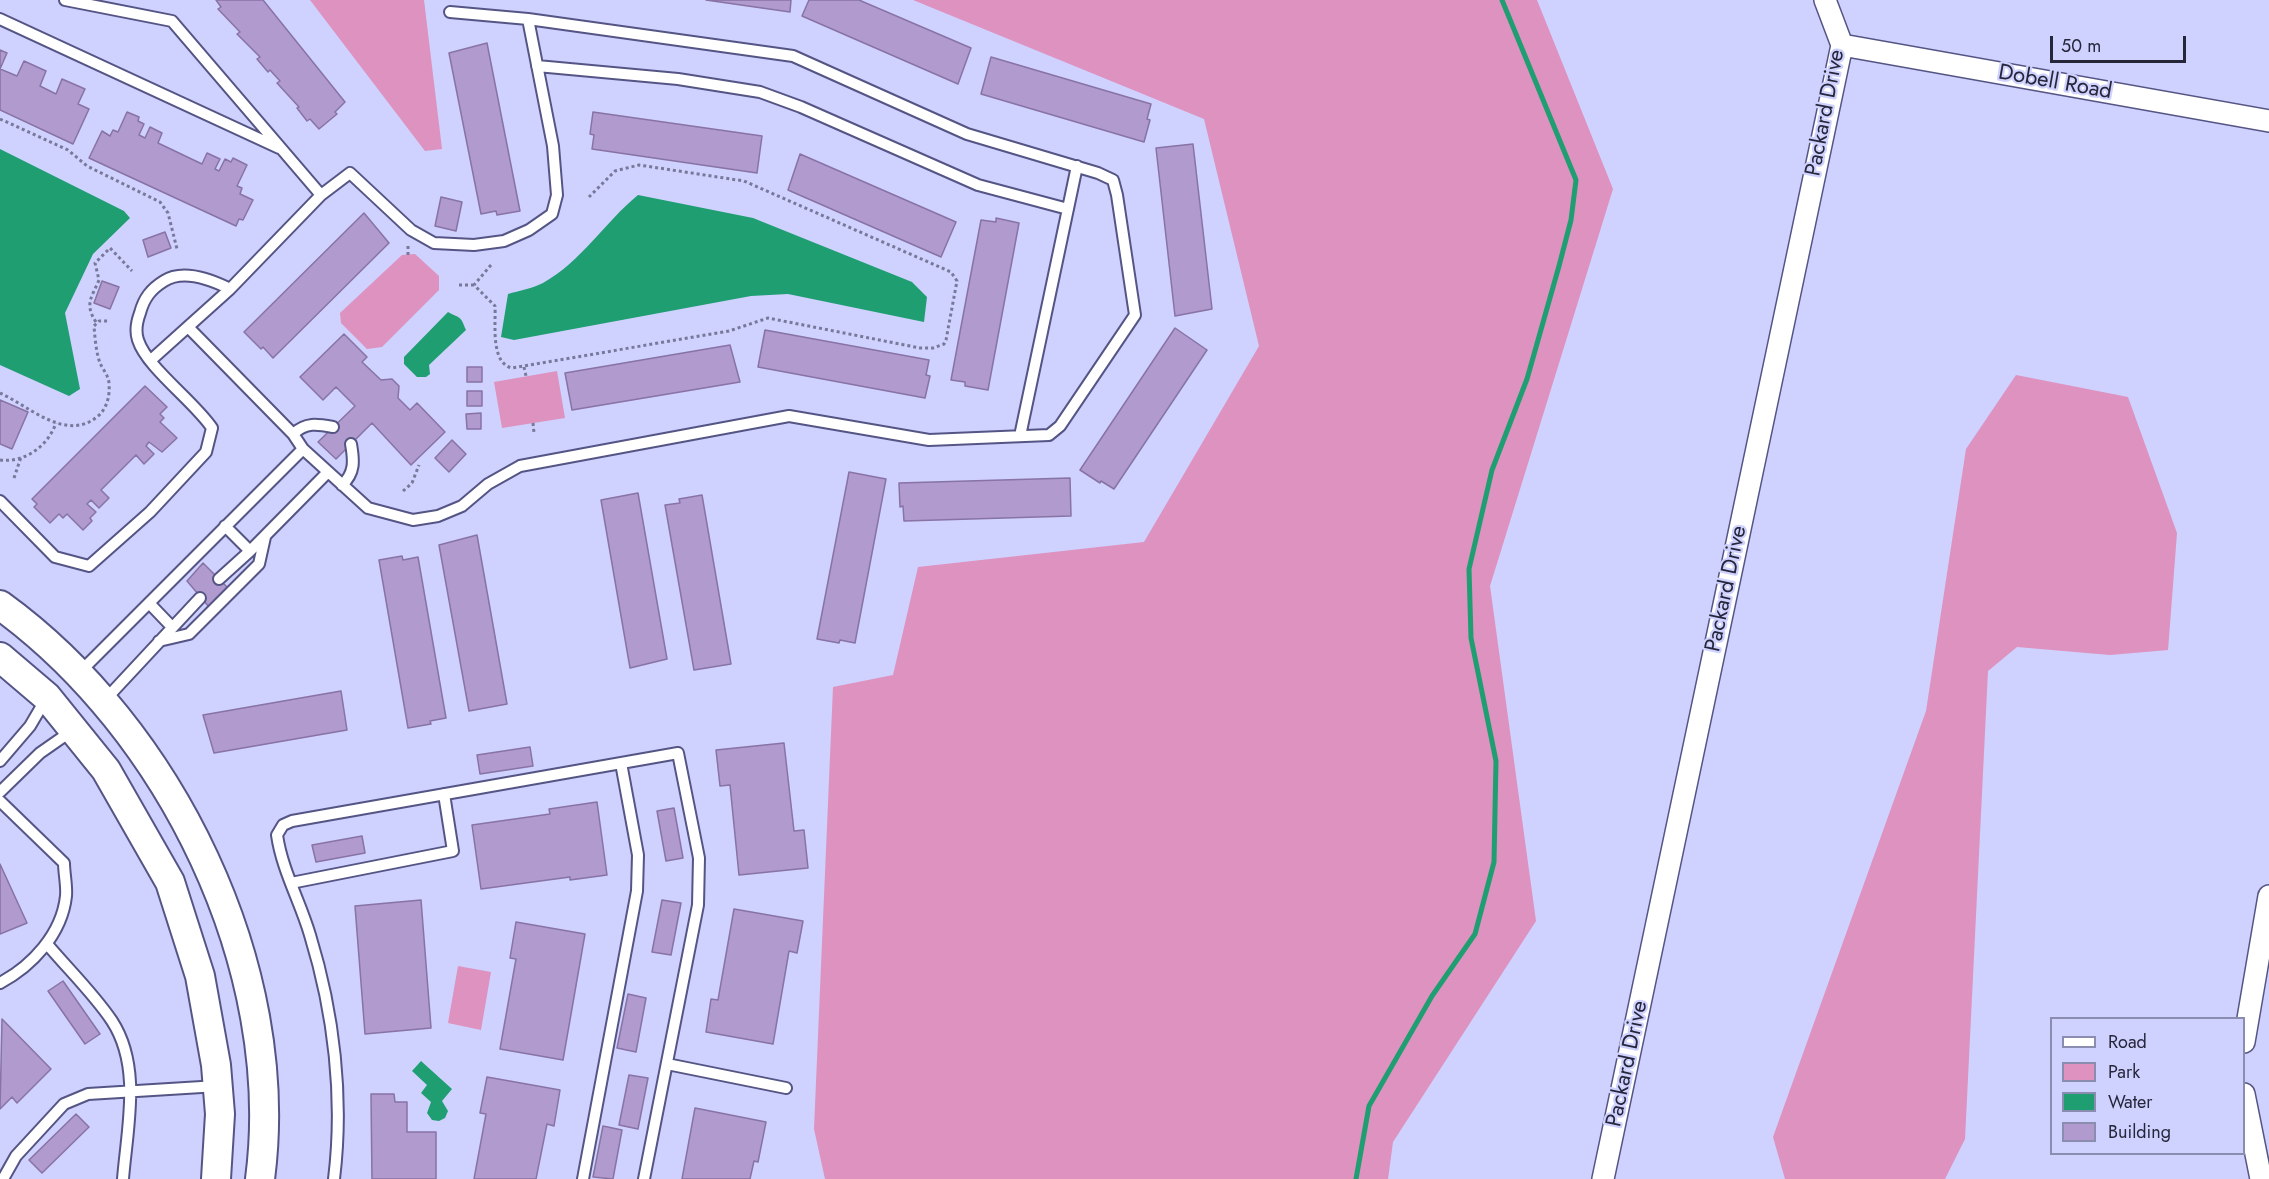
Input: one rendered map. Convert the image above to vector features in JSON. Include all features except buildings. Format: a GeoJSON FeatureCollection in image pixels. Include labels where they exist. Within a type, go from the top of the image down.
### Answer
{"type":"FeatureCollection","features":[{"type":"Feature","properties":{"kind":"street","name":"Packard Drive"},"geometry":{"type":"LineString","coordinates":[[1604,1179],[1842,45],[1825,0]]}},
{"type":"Feature","properties":{"kind":"street","name":"Dobell Road"},"geometry":{"type":"LineString","coordinates":[[1842,45],[2269,121]]}},
{"type":"Feature","properties":{"kind":"street"},"geometry":{"type":"LineString","coordinates":[[0,605],[45,639],[79,673],[133,737],[180,806],[219,891],[237,939],[256,1030],[264,1094],[260,1179]]}},
{"type":"Feature","properties":{"kind":"street"},"geometry":{"type":"LineString","coordinates":[[0,657],[47,697],[106,770],[170,882],[200,976],[218,1086],[220,1114],[216,1179]]}},
{"type":"Feature","properties":{"kind":"street"},"geometry":{"type":"LineString","coordinates":[[47,697],[79,673]]}},
{"type":"Feature","properties":{"kind":"street"},"geometry":{"type":"LineString","coordinates":[[75,729],[104,702]]}},
{"type":"Feature","properties":{"kind":"street"},"geometry":{"type":"LineString","coordinates":[[2245,1036],[2269,896]]}},
{"type":"Feature","properties":{"kind":"street"},"geometry":{"type":"LineString","coordinates":[[2245,1099],[2261,1179]]}},
{"type":"Feature","properties":{"kind":"lane"},"geometry":{"type":"LineString","coordinates":[[65,0],[172,21],[321,195]]}},
{"type":"Feature","properties":{"kind":"lane"},"geometry":{"type":"LineString","coordinates":[[188,327],[293,434],[303,449],[368,508],[413,520],[438,516],[462,506],[488,484],[520,466],[789,417],[929,440],[1049,435],[1060,426],[1135,315],[1113,180],[1077,166],[967,134],[793,56],[528,19],[450,12]]}},
{"type":"Feature","properties":{"kind":"lane"},"geometry":{"type":"LineString","coordinates":[[0,19],[282,150]]}},
{"type":"Feature","properties":{"kind":"lane"},"geometry":{"type":"LineString","coordinates":[[151,360],[230,290],[321,195],[350,172],[411,230],[434,243],[474,245],[504,241],[529,230],[552,214],[557,195],[553,146],[528,19]]}},
{"type":"Feature","properties":{"kind":"lane"},"geometry":{"type":"LineString","coordinates":[[537,66],[678,79],[760,92],[801,107],[978,185],[1068,209]]}},
{"type":"Feature","properties":{"kind":"lane"},"geometry":{"type":"LineString","coordinates":[[1020,436],[1077,166]]}},
{"type":"Feature","properties":{"kind":"lane"},"geometry":{"type":"LineString","coordinates":[[0,501],[55,557],[89,566],[150,512],[206,452],[212,428],[201,412],[151,360],[138,340],[137,326],[146,295],[166,279],[190,276],[215,281],[230,290]]}},
{"type":"Feature","properties":{"kind":"lane"},"geometry":{"type":"LineString","coordinates":[[293,434],[300,427],[313,423],[333,427]]}},
{"type":"Feature","properties":{"kind":"lane"},"geometry":{"type":"LineString","coordinates":[[342,485],[350,477],[354,463],[351,444]]}},
{"type":"Feature","properties":{"kind":"lane"},"geometry":{"type":"LineString","coordinates":[[79,673],[303,449]]}},
{"type":"Feature","properties":{"kind":"lane"},"geometry":{"type":"LineString","coordinates":[[219,579],[265,537],[328,472]]}},
{"type":"Feature","properties":{"kind":"lane"},"geometry":{"type":"LineString","coordinates":[[225,526],[250,551]]}},
{"type":"Feature","properties":{"kind":"lane"},"geometry":{"type":"LineString","coordinates":[[159,641],[189,633],[224,599],[259,564],[265,537]]}},
{"type":"Feature","properties":{"kind":"lane"},"geometry":{"type":"LineString","coordinates":[[104,702],[200,598]]}},
{"type":"Feature","properties":{"kind":"lane"},"geometry":{"type":"LineString","coordinates":[[149,603],[171,627]]}},
{"type":"Feature","properties":{"kind":"lane"},"geometry":{"type":"LineString","coordinates":[[0,761],[30,726],[47,697]]}},
{"type":"Feature","properties":{"kind":"lane"},"geometry":{"type":"LineString","coordinates":[[0,792],[40,753],[75,729]]}},
{"type":"Feature","properties":{"kind":"lane"},"geometry":{"type":"LineString","coordinates":[[334,1179],[339,1118],[327,1003],[321,970],[279,852],[277,835],[283,825],[292,821],[678,753],[699,858],[698,904],[644,1179]]}},
{"type":"Feature","properties":{"kind":"lane"},"geometry":{"type":"LineString","coordinates":[[583,1179],[637,891],[638,855],[621,763]]}},
{"type":"Feature","properties":{"kind":"lane"},"geometry":{"type":"LineString","coordinates":[[291,883],[453,851],[444,794]]}},
{"type":"Feature","properties":{"kind":"lane"},"geometry":{"type":"LineString","coordinates":[[0,801],[64,863],[66,896],[58,924],[47,944],[37,957],[0,983]]}},
{"type":"Feature","properties":{"kind":"lane"},"geometry":{"type":"LineString","coordinates":[[47,944],[112,1022],[125,1050],[130,1092],[123,1179]]}},
{"type":"Feature","properties":{"kind":"lane"},"geometry":{"type":"LineString","coordinates":[[667,1064],[786,1088]]}},
{"type":"Feature","properties":{"kind":"lane"},"geometry":{"type":"LineString","coordinates":[[3,1179],[16,1156],[64,1104],[88,1094],[218,1086]]}},
{"type":"Feature","properties":{"kind":"path"},"geometry":{"type":"LineString","coordinates":[[0,119],[68,150],[87,166],[160,202],[168,213],[177,249]]}},
{"type":"Feature","properties":{"kind":"path"},"geometry":{"type":"LineString","coordinates":[[459,285],[474,285],[495,306],[499,357],[508,368],[729,332],[768,318],[920,348],[933,348],[944,344],[946,340],[957,281],[951,272],[744,181],[639,165],[615,171],[589,197]]}},
{"type":"Feature","properties":{"kind":"path"},"geometry":{"type":"LineString","coordinates":[[408,243],[408,255]]}},
{"type":"Feature","properties":{"kind":"path"},"geometry":{"type":"LineString","coordinates":[[0,393],[56,423],[74,426],[89,422],[103,412],[108,400],[109,379],[100,361],[94,326],[96,322],[89,308],[91,293],[99,280],[95,263],[110,248],[132,271]]}},
{"type":"Feature","properties":{"kind":"path"},"geometry":{"type":"LineString","coordinates":[[474,285],[491,265]]}},
{"type":"Feature","properties":{"kind":"path"},"geometry":{"type":"LineString","coordinates":[[96,322],[110,321]]}},
{"type":"Feature","properties":{"kind":"path"},"geometry":{"type":"LineString","coordinates":[[524,367],[526,376]]}},
{"type":"Feature","properties":{"kind":"path"},"geometry":{"type":"LineString","coordinates":[[0,460],[21,457],[42,446],[52,435],[56,423]]}},
{"type":"Feature","properties":{"kind":"path"},"geometry":{"type":"LineString","coordinates":[[533,423],[534,433]]}},
{"type":"Feature","properties":{"kind":"path"},"geometry":{"type":"LineString","coordinates":[[14,478],[21,457]]}},
{"type":"Feature","properties":{"kind":"path"},"geometry":{"type":"LineString","coordinates":[[403,491],[412,483],[419,465]]}},
{"type":"Feature","properties":{"kind":"green space"},"geometry":{"type":"Polygon","coordinates":[[[310,0],[424,0],[442,149],[425,151],[310,0]]]}},
{"type":"Feature","properties":{"kind":"green space"},"geometry":{"type":"Polygon","coordinates":[[[913,0],[1537,0],[1613,189],[1490,586],[1536,921],[1393,1142],[1388,1179],[825,1179],[814,1129],[833,687],[893,675],[918,567],[1144,542],[1259,346],[1204,119],[913,0]]]}},
{"type":"Feature","properties":{"kind":"green space"},"geometry":{"type":"Polygon","coordinates":[[[415,254],[439,276],[439,290],[382,347],[367,349],[341,323],[340,313],[402,255],[415,254]]]}},
{"type":"Feature","properties":{"kind":"green space"},"geometry":{"type":"Polygon","coordinates":[[[557,371],[565,418],[502,428],[494,382],[557,371]]]}},
{"type":"Feature","properties":{"kind":"green space"},"geometry":{"type":"Polygon","coordinates":[[[2016,375],[2128,397],[2177,533],[2168,650],[2110,655],[2017,647],[1988,671],[1965,1139],[1945,1179],[1785,1179],[1773,1137],[1926,711],[1966,449],[2016,375]]]}},
{"type":"Feature","properties":{"kind":"green space"},"geometry":{"type":"Polygon","coordinates":[[[458,966],[491,972],[481,1030],[448,1023],[458,966]]]}},
{"type":"Feature","properties":{"kind":"water"},"geometry":{"type":"Polygon","coordinates":[[[0,149],[124,211],[130,218],[93,254],[65,313],[80,389],[69,396],[0,365],[0,149]]]}},
{"type":"Feature","properties":{"kind":"water"},"geometry":{"type":"Polygon","coordinates":[[[638,195],[753,218],[912,282],[927,297],[924,322],[788,294],[751,296],[514,340],[501,337],[508,294],[539,285],[557,274],[638,195]]]}},
{"type":"Feature","properties":{"kind":"water"},"geometry":{"type":"Polygon","coordinates":[[[448,312],[460,318],[466,330],[429,365],[430,374],[426,377],[417,377],[404,364],[404,357],[448,312]]]}},
{"type":"Feature","properties":{"kind":"water"},"geometry":{"type":"Polygon","coordinates":[[[421,1061],[452,1089],[442,1101],[448,1111],[445,1118],[439,1121],[432,1120],[427,1113],[431,1102],[421,1093],[427,1085],[412,1071],[421,1061]]]}},
{"type":"Feature","properties":{"kind":"waterway"},"geometry":{"type":"LineString","coordinates":[[1356,1179],[1369,1106],[1432,996],[1475,934],[1494,862],[1496,761],[1471,638],[1469,569],[1492,470],[1527,379],[1559,266],[1571,220],[1576,180],[1502,0]]}}]}
